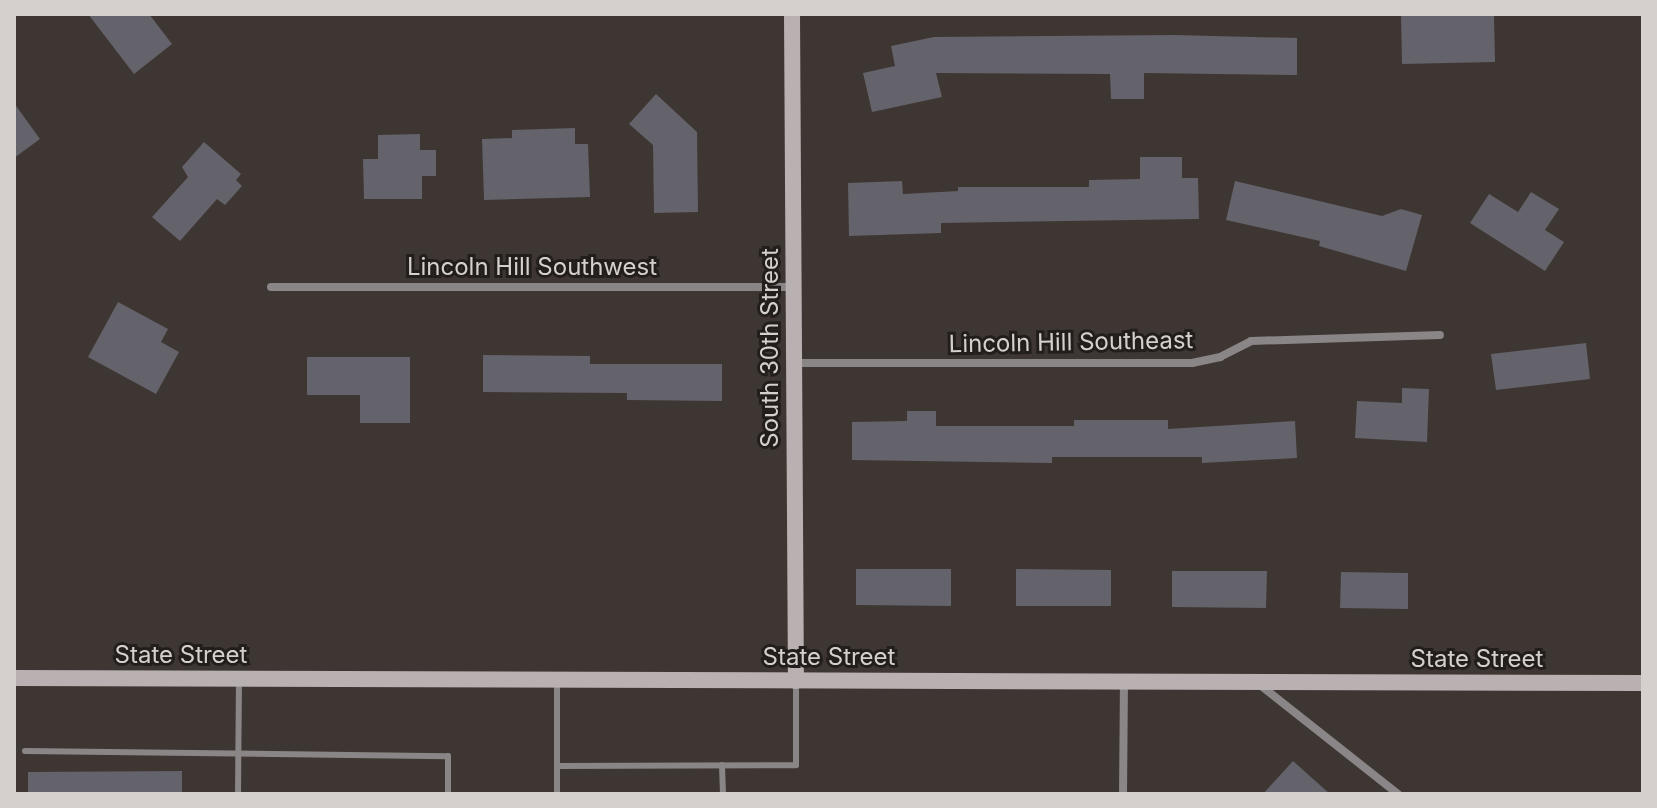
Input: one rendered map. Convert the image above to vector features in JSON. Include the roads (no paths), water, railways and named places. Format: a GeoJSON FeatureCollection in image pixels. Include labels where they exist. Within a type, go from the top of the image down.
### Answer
{"type":"FeatureCollection","features":[{"type":"Feature","properties":{"kind":"main road","name":"South 30th Street"},"geometry":{"type":"LineString","coordinates":[[792,14],[796,681]]}},
{"type":"Feature","properties":{"kind":"main road","name":"State Street"},"geometry":{"type":"LineString","coordinates":[[14,678],[1643,683]]}},
{"type":"Feature","properties":{"kind":"street","name":"Lincoln Hill Southwest"},"geometry":{"type":"LineString","coordinates":[[271,287],[793,287]]}},
{"type":"Feature","properties":{"kind":"street","name":"Lincoln Hill Southeast"},"geometry":{"type":"LineString","coordinates":[[794,363],[1192,363],[1220,357],[1251,341],[1440,335]]}},
{"type":"Feature","properties":{"kind":"street"},"geometry":{"type":"LineString","coordinates":[[1123,794],[1124,682]]}},
{"type":"Feature","properties":{"kind":"street"},"geometry":{"type":"LineString","coordinates":[[1256,682],[1398,794]]}},
{"type":"Feature","properties":{"kind":"lane"},"geometry":{"type":"LineString","coordinates":[[238,794],[239,679]]}},
{"type":"Feature","properties":{"kind":"lane"},"geometry":{"type":"LineString","coordinates":[[557,680],[557,794]]}},
{"type":"Feature","properties":{"kind":"lane"},"geometry":{"type":"LineString","coordinates":[[557,766],[796,765],[796,681]]}},
{"type":"Feature","properties":{"kind":"lane"},"geometry":{"type":"LineString","coordinates":[[25,751],[448,756],[448,794]]}},
{"type":"Feature","properties":{"kind":"lane"},"geometry":{"type":"LineString","coordinates":[[722,765],[723,794]]}}]}
